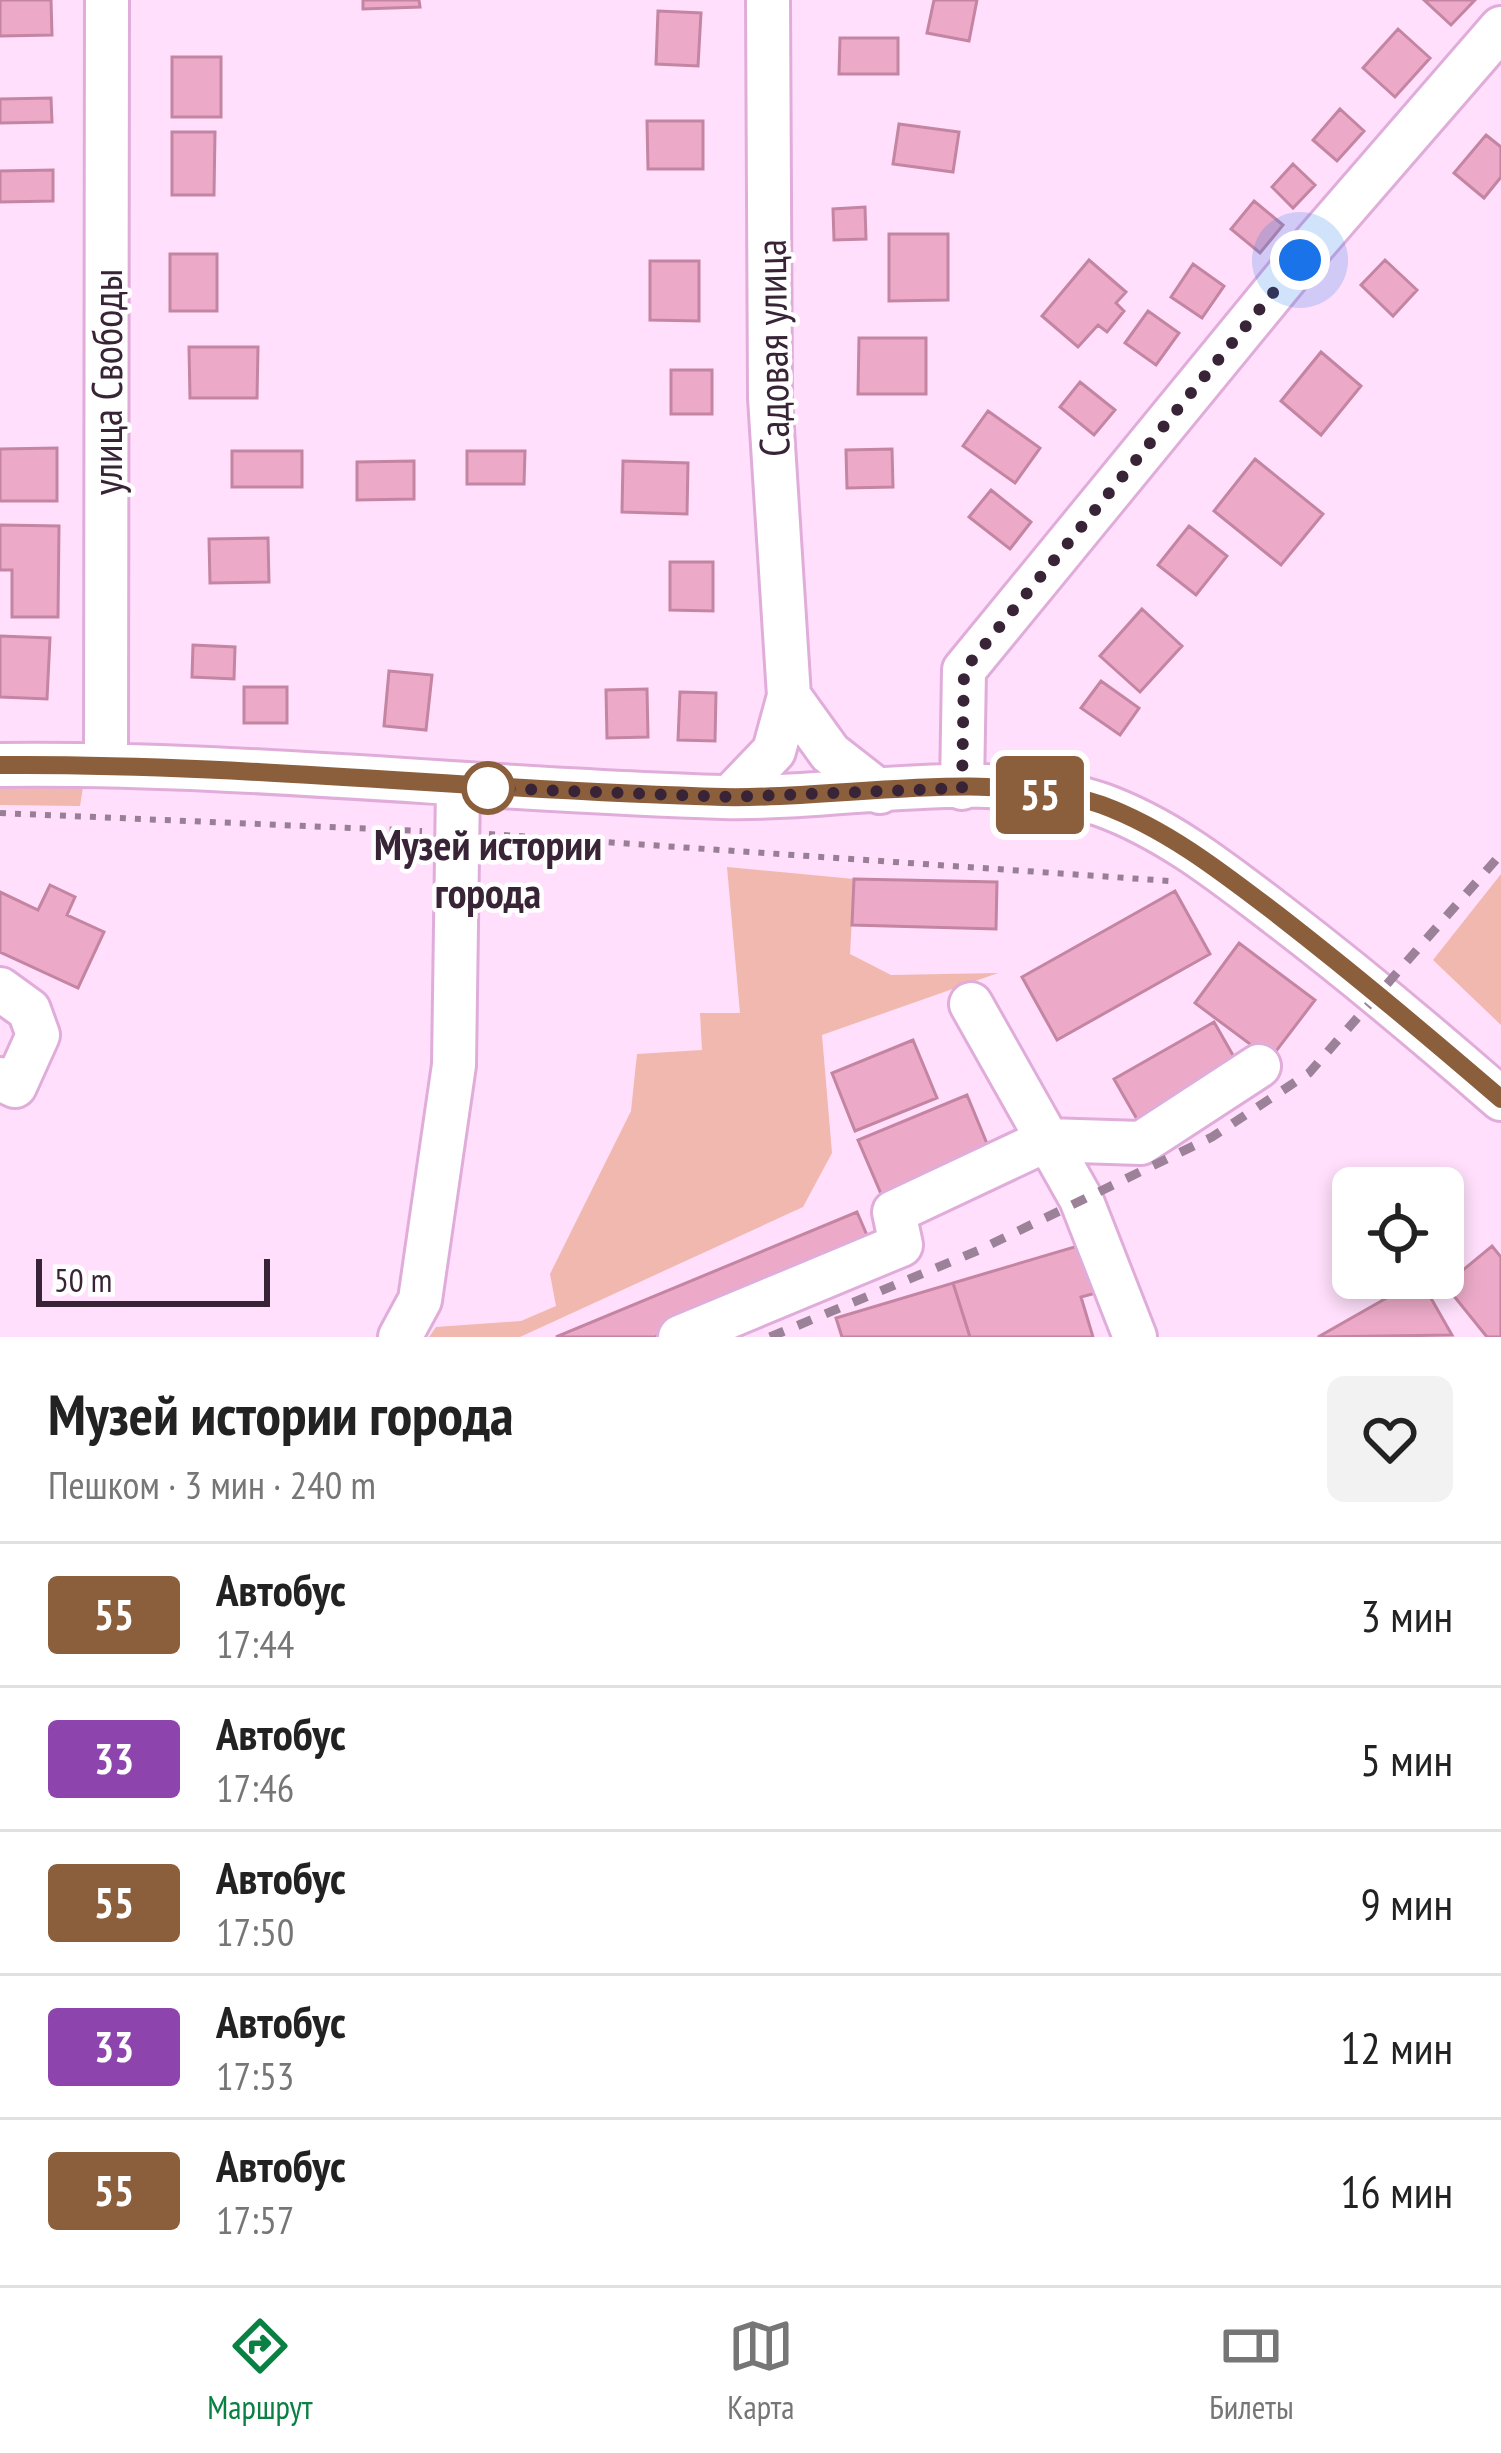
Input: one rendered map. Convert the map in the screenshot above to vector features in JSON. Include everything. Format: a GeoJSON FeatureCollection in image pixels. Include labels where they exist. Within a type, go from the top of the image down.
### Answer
{"type":"FeatureCollection","features":[{"type":"Feature","properties":{"kind":"street","name":"улица Свободы"},"geometry":{"type":"LineString","coordinates":[[106,764],[107,0]]}},
{"type":"Feature","properties":{"kind":"street","name":"Садовая улица"},"geometry":{"type":"LineString","coordinates":[[730,797],[774,751],[789,696],[770,398],[768,0]]}},
{"type":"Feature","properties":{"kind":"street"},"geometry":{"type":"LineString","coordinates":[[962,788],[964,670],[1300,260],[1501,28]]}},
{"type":"Feature","properties":{"kind":"street"},"geometry":{"type":"LineString","coordinates":[[789,696],[830,753],[880,792]]}},
{"type":"Feature","properties":{"kind":"street"},"geometry":{"type":"LineString","coordinates":[[0,765],[106,764],[458,787],[730,797],[1000,788],[1100,805],[1192,850],[1379,992],[1501,1099]]}},
{"type":"Feature","properties":{"kind":"street"},"geometry":{"type":"LineString","coordinates":[[400,1337],[420,1300],[454,1065],[458,787]]}},
{"type":"Feature","properties":{"kind":"street"},"geometry":{"type":"LineString","coordinates":[[0,989],[29,1010],[38,1036],[15,1086],[0,1079]]}},
{"type":"Feature","properties":{"kind":"street"},"geometry":{"type":"LineString","coordinates":[[971,1004],[1081,1199],[1135,1337]]}},
{"type":"Feature","properties":{"kind":"street"},"geometry":{"type":"LineString","coordinates":[[680,1337],[901,1245],[894,1212],[1048,1140],[1142,1143],[1259,1066]]}},
{"type":"Feature","properties":{"kind":"path"},"geometry":{"type":"LineString","coordinates":[[0,813],[456,833],[1177,881]]}},
{"type":"Feature","properties":{"kind":"shaded area"},"geometry":{"type":"Polygon","coordinates":[[[0,784],[83,787],[80,806],[0,805],[0,784]]]}},
{"type":"Feature","properties":{"kind":"shaded area"},"geometry":{"type":"Polygon","coordinates":[[[727,867],[854,879],[850,954],[891,975],[998,973],[822,1035],[832,1153],[803,1207],[520,1337],[429,1337],[436,1327],[521,1321],[556,1306],[550,1274],[631,1111],[637,1054],[702,1050],[700,1013],[740,1013],[727,867]]]}},
{"type":"Feature","properties":{"kind":"shaded area"},"geometry":{"type":"Polygon","coordinates":[[[1501,874],[1501,1025],[1433,960],[1501,874]]]}},
{"type":"Feature","properties":{"kind":"building"},"geometry":{"type":"Polygon","coordinates":[[[0,0],[51,0],[52,35],[0,36],[0,0]]]}},
{"type":"Feature","properties":{"kind":"building"},"geometry":{"type":"Polygon","coordinates":[[[363,0],[419,0],[420,7],[363,9],[363,0]]]}},
{"type":"Feature","properties":{"kind":"building"},"geometry":{"type":"Polygon","coordinates":[[[934,0],[977,0],[969,41],[927,33],[934,0]]]}},
{"type":"Feature","properties":{"kind":"building"},"geometry":{"type":"Polygon","coordinates":[[[1424,0],[1475,0],[1451,25],[1424,0]]]}},
{"type":"Feature","properties":{"kind":"building"},"geometry":{"type":"Polygon","coordinates":[[[658,11],[701,13],[698,66],[656,64],[658,11]]]}},
{"type":"Feature","properties":{"kind":"building"},"geometry":{"type":"Polygon","coordinates":[[[1398,29],[1430,58],[1395,97],[1363,68],[1398,29]]]}},
{"type":"Feature","properties":{"kind":"building"},"geometry":{"type":"Polygon","coordinates":[[[840,38],[898,38],[898,74],[839,74],[840,38]]]}},
{"type":"Feature","properties":{"kind":"building"},"geometry":{"type":"Polygon","coordinates":[[[172,57],[221,57],[221,117],[172,117],[172,57]]]}},
{"type":"Feature","properties":{"kind":"building"},"geometry":{"type":"Polygon","coordinates":[[[51,98],[52,122],[0,123],[0,99],[51,98]]]}},
{"type":"Feature","properties":{"kind":"building"},"geometry":{"type":"Polygon","coordinates":[[[1340,109],[1364,131],[1337,161],[1313,140],[1340,109]]]}},
{"type":"Feature","properties":{"kind":"building"},"geometry":{"type":"Polygon","coordinates":[[[647,121],[703,121],[703,169],[648,169],[647,121]]]}},
{"type":"Feature","properties":{"kind":"building"},"geometry":{"type":"Polygon","coordinates":[[[899,124],[959,132],[953,172],[893,164],[899,124]]]}},
{"type":"Feature","properties":{"kind":"building"},"geometry":{"type":"Polygon","coordinates":[[[172,132],[215,132],[214,195],[172,195],[172,132]]]}},
{"type":"Feature","properties":{"kind":"building"},"geometry":{"type":"Polygon","coordinates":[[[1486,135],[1501,147],[1501,177],[1484,198],[1454,173],[1486,135]]]}},
{"type":"Feature","properties":{"kind":"building"},"geometry":{"type":"Polygon","coordinates":[[[1293,164],[1315,185],[1293,208],[1272,187],[1293,164]]]}},
{"type":"Feature","properties":{"kind":"building"},"geometry":{"type":"Polygon","coordinates":[[[53,170],[53,201],[0,202],[0,171],[53,170]]]}},
{"type":"Feature","properties":{"kind":"building"},"geometry":{"type":"Polygon","coordinates":[[[1254,201],[1283,225],[1260,253],[1231,229],[1254,201]]]}},
{"type":"Feature","properties":{"kind":"building"},"geometry":{"type":"Polygon","coordinates":[[[865,207],[866,239],[834,240],[833,209],[865,207]]]}},
{"type":"Feature","properties":{"kind":"building"},"geometry":{"type":"Polygon","coordinates":[[[889,234],[948,234],[948,300],[889,301],[889,234]]]}},
{"type":"Feature","properties":{"kind":"building"},"geometry":{"type":"Polygon","coordinates":[[[170,254],[217,254],[217,311],[170,311],[170,254]]]}},
{"type":"Feature","properties":{"kind":"building"},"geometry":{"type":"Polygon","coordinates":[[[1089,260],[1126,292],[1116,303],[1124,311],[1107,332],[1098,325],[1078,347],[1042,316],[1089,260]]]}},
{"type":"Feature","properties":{"kind":"building"},"geometry":{"type":"Polygon","coordinates":[[[1385,260],[1417,290],[1393,316],[1361,285],[1385,260]]]}},
{"type":"Feature","properties":{"kind":"building"},"geometry":{"type":"Polygon","coordinates":[[[650,261],[699,261],[699,321],[650,320],[650,261]]]}},
{"type":"Feature","properties":{"kind":"building"},"geometry":{"type":"Polygon","coordinates":[[[1193,264],[1224,286],[1202,318],[1171,297],[1193,264]]]}},
{"type":"Feature","properties":{"kind":"building"},"geometry":{"type":"Polygon","coordinates":[[[1148,311],[1179,333],[1156,365],[1125,343],[1148,311]]]}},
{"type":"Feature","properties":{"kind":"building"},"geometry":{"type":"Polygon","coordinates":[[[859,338],[926,338],[926,394],[858,394],[859,338]]]}},
{"type":"Feature","properties":{"kind":"building"},"geometry":{"type":"Polygon","coordinates":[[[189,347],[258,347],[257,398],[190,398],[189,347]]]}},
{"type":"Feature","properties":{"kind":"building"},"geometry":{"type":"Polygon","coordinates":[[[1321,352],[1361,386],[1321,435],[1281,401],[1321,352]]]}},
{"type":"Feature","properties":{"kind":"building"},"geometry":{"type":"Polygon","coordinates":[[[671,370],[712,370],[712,414],[671,414],[671,370]]]}},
{"type":"Feature","properties":{"kind":"building"},"geometry":{"type":"Polygon","coordinates":[[[1080,382],[1115,410],[1094,435],[1060,407],[1080,382]]]}},
{"type":"Feature","properties":{"kind":"building"},"geometry":{"type":"Polygon","coordinates":[[[988,411],[1040,448],[1015,483],[963,446],[988,411]]]}},
{"type":"Feature","properties":{"kind":"building"},"geometry":{"type":"Polygon","coordinates":[[[57,448],[57,501],[0,501],[0,449],[57,448]]]}},
{"type":"Feature","properties":{"kind":"building"},"geometry":{"type":"Polygon","coordinates":[[[892,449],[893,487],[847,488],[846,450],[892,449]]]}},
{"type":"Feature","properties":{"kind":"building"},"geometry":{"type":"Polygon","coordinates":[[[232,451],[302,451],[302,487],[232,487],[232,451]]]}},
{"type":"Feature","properties":{"kind":"building"},"geometry":{"type":"Polygon","coordinates":[[[467,451],[525,451],[524,484],[467,484],[467,451]]]}},
{"type":"Feature","properties":{"kind":"building"},"geometry":{"type":"Polygon","coordinates":[[[1255,459],[1323,514],[1281,565],[1214,511],[1255,459]]]}},
{"type":"Feature","properties":{"kind":"building"},"geometry":{"type":"Polygon","coordinates":[[[414,461],[414,499],[357,500],[357,462],[414,461]]]}},
{"type":"Feature","properties":{"kind":"building"},"geometry":{"type":"Polygon","coordinates":[[[623,461],[688,463],[687,514],[622,512],[623,461]]]}},
{"type":"Feature","properties":{"kind":"building"},"geometry":{"type":"Polygon","coordinates":[[[991,490],[1031,522],[1010,549],[969,517],[991,490]]]}},
{"type":"Feature","properties":{"kind":"building"},"geometry":{"type":"Polygon","coordinates":[[[0,525],[59,526],[58,617],[12,617],[12,570],[0,570],[0,525]]]}},
{"type":"Feature","properties":{"kind":"building"},"geometry":{"type":"Polygon","coordinates":[[[1189,526],[1227,556],[1196,595],[1158,565],[1189,526]]]}},
{"type":"Feature","properties":{"kind":"building"},"geometry":{"type":"Polygon","coordinates":[[[268,538],[269,582],[210,583],[209,539],[268,538]]]}},
{"type":"Feature","properties":{"kind":"building"},"geometry":{"type":"Polygon","coordinates":[[[670,562],[713,562],[713,611],[670,610],[670,562]]]}},
{"type":"Feature","properties":{"kind":"building"},"geometry":{"type":"Polygon","coordinates":[[[1142,609],[1182,646],[1140,692],[1100,656],[1142,609]]]}},
{"type":"Feature","properties":{"kind":"building"},"geometry":{"type":"Polygon","coordinates":[[[0,636],[50,638],[47,699],[0,697],[0,636]]]}},
{"type":"Feature","properties":{"kind":"building"},"geometry":{"type":"Polygon","coordinates":[[[193,645],[235,647],[234,679],[192,677],[193,645]]]}},
{"type":"Feature","properties":{"kind":"building"},"geometry":{"type":"Polygon","coordinates":[[[389,671],[432,675],[426,730],[384,726],[389,671]]]}},
{"type":"Feature","properties":{"kind":"building"},"geometry":{"type":"Polygon","coordinates":[[[1101,681],[1139,708],[1120,735],[1081,708],[1101,681]]]}},
{"type":"Feature","properties":{"kind":"building"},"geometry":{"type":"Polygon","coordinates":[[[244,687],[287,687],[287,723],[244,723],[244,687]]]}},
{"type":"Feature","properties":{"kind":"building"},"geometry":{"type":"Polygon","coordinates":[[[647,689],[648,737],[607,738],[606,690],[647,689]]]}},
{"type":"Feature","properties":{"kind":"building"},"geometry":{"type":"Polygon","coordinates":[[[680,692],[716,693],[715,741],[678,740],[680,692]]]}},
{"type":"Feature","properties":{"kind":"building"},"geometry":{"type":"Polygon","coordinates":[[[854,879],[997,882],[996,929],[852,925],[854,879]]]}},
{"type":"Feature","properties":{"kind":"building"},"geometry":{"type":"Polygon","coordinates":[[[50,885],[75,897],[67,915],[104,932],[78,988],[0,952],[0,892],[38,910],[50,885]]]}},
{"type":"Feature","properties":{"kind":"building"},"geometry":{"type":"Polygon","coordinates":[[[1175,891],[1210,954],[1057,1040],[1022,977],[1175,891]]]}},
{"type":"Feature","properties":{"kind":"building"},"geometry":{"type":"Polygon","coordinates":[[[1239,943],[1315,1000],[1270,1059],[1195,1003],[1239,943]]]}},
{"type":"Feature","properties":{"kind":"building"},"geometry":{"type":"Polygon","coordinates":[[[1214,1022],[1242,1071],[1142,1128],[1114,1079],[1214,1022]]]}},
{"type":"Feature","properties":{"kind":"building"},"geometry":{"type":"Polygon","coordinates":[[[913,1040],[937,1098],[855,1131],[832,1073],[913,1040]]]}},
{"type":"Feature","properties":{"kind":"building"},"geometry":{"type":"Polygon","coordinates":[[[967,1095],[990,1151],[882,1196],[858,1140],[967,1095]]]}},
{"type":"Feature","properties":{"kind":"building"},"geometry":{"type":"Polygon","coordinates":[[[857,1212],[872,1247],[655,1337],[556,1337],[857,1212]]]}},
{"type":"Feature","properties":{"kind":"building"},"geometry":{"type":"Polygon","coordinates":[[[1081,1245],[1096,1293],[1081,1297],[1093,1337],[970,1337],[953,1283],[1081,1245]]]}},
{"type":"Feature","properties":{"kind":"building"},"geometry":{"type":"Polygon","coordinates":[[[1492,1246],[1501,1257],[1501,1337],[1487,1337],[1456,1299],[1464,1299],[1464,1269],[1492,1246]]]}},
{"type":"Feature","properties":{"kind":"building"},"geometry":{"type":"Polygon","coordinates":[[[953,1283],[970,1337],[842,1337],[836,1318],[953,1283]]]}},
{"type":"Feature","properties":{"kind":"building"},"geometry":{"type":"Polygon","coordinates":[[[1385,1299],[1431,1299],[1452,1335],[1318,1337],[1385,1299]]]}},
{"type":"Feature","properties":{"kind":"railway"},"geometry":{"type":"LineString","coordinates":[[770,1337],[979,1250],[1212,1137],[1309,1073],[1501,854]]}},
{"type":"Feature","properties":{"kind":"bus line","name":"55"},"geometry":{"type":"LineString","coordinates":[[0,765],[106,764],[458,787],[730,797],[1000,788],[1100,805],[1192,850],[1379,992],[1501,1099]]}},
{"type":"Feature","properties":{"kind":"place","name":"Музей истории города"},"geometry":{"type":"Point","coordinates":[488,788]}},
{"type":"Feature","properties":{"kind":"route"},"geometry":{"type":"LineString","coordinates":[[488,788],[730,797],[962,788],[964,670],[1300,260]]}}]}
